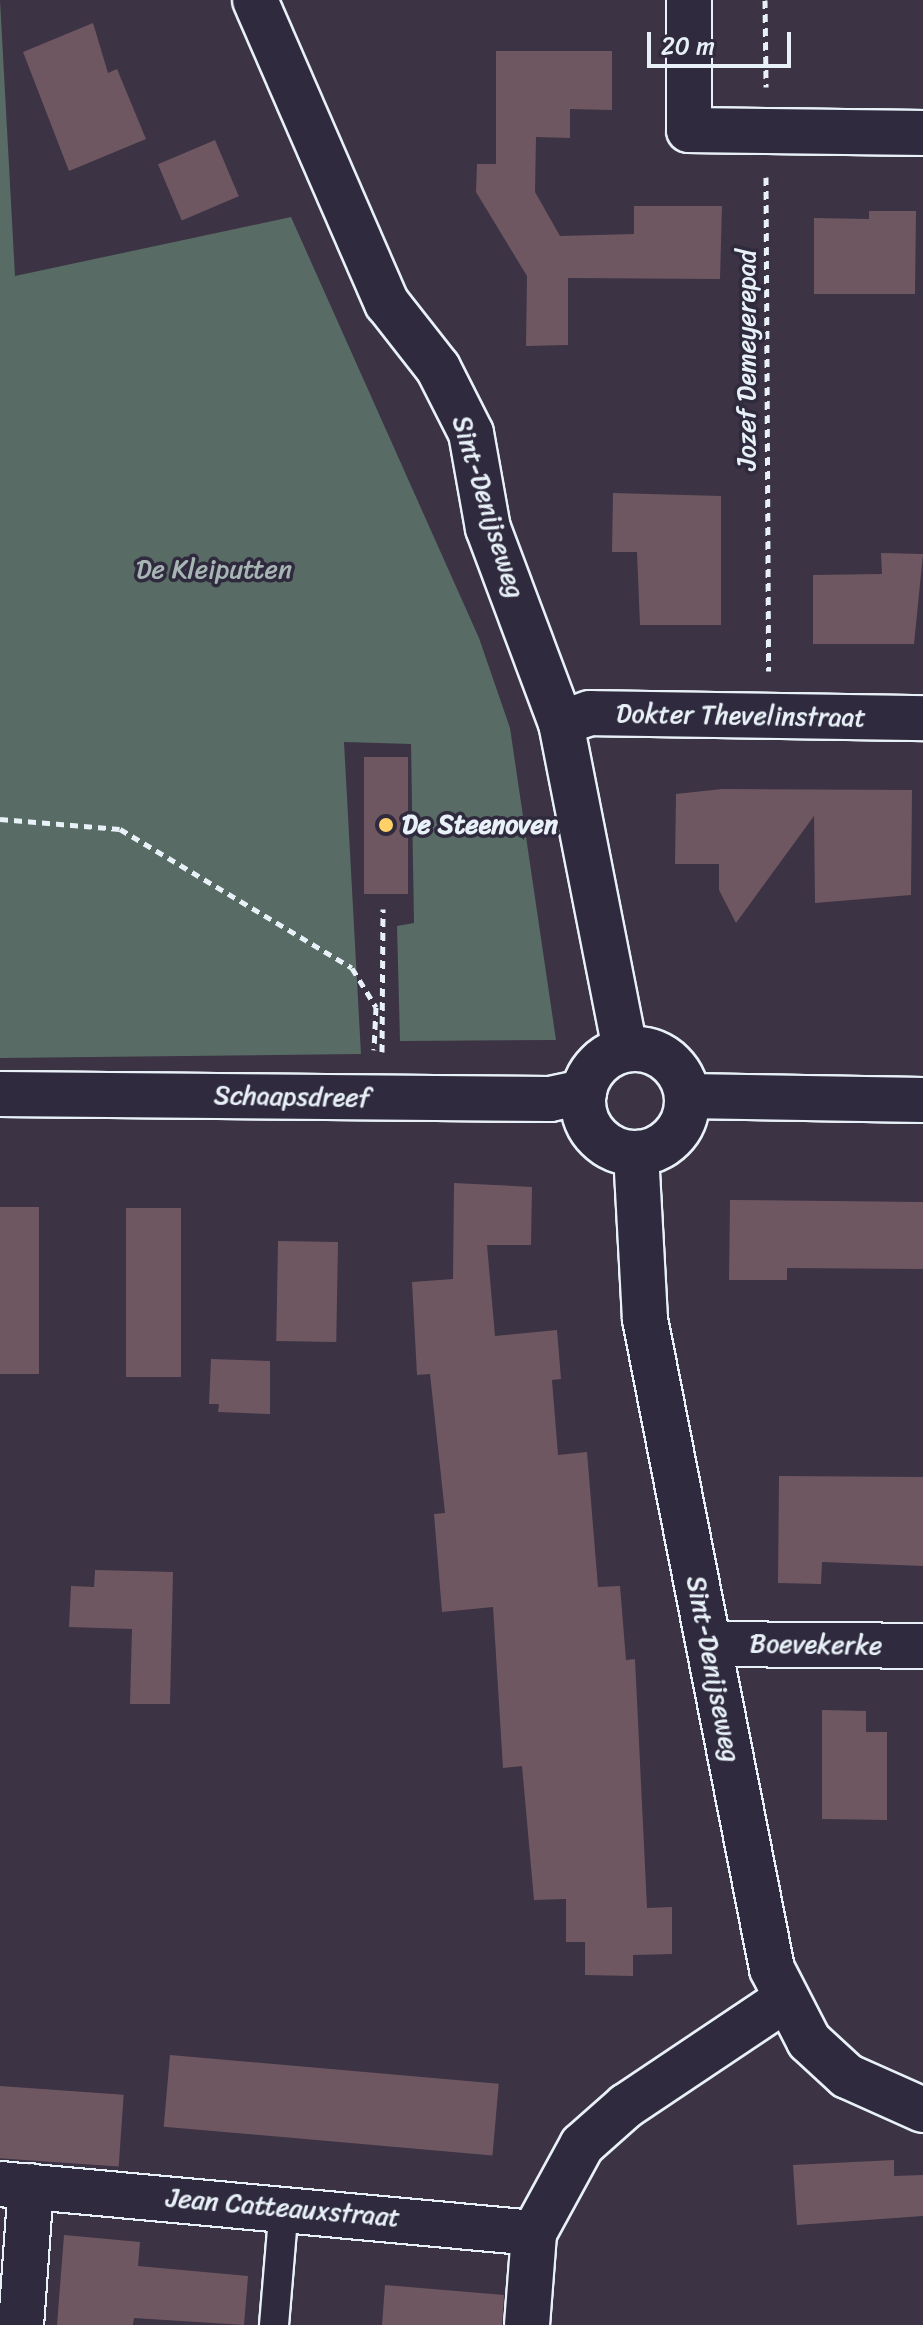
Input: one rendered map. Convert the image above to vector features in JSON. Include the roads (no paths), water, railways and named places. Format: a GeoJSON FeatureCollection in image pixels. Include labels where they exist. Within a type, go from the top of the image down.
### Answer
{"type":"FeatureCollection","features":[{"type":"Feature","properties":{"kind":"street","name":"Sint-Denijseweg"},"geometry":{"type":"LineString","coordinates":[[255,0],[387,303],[438,368],[471,433],[488,528],[561,723],[625,1050]]}},
{"type":"Feature","properties":{"kind":"street"},"geometry":{"type":"LineString","coordinates":[[689,0],[689,130],[923,133]]}},
{"type":"Feature","properties":{"kind":"street","name":"Dokter Thevelinstraat"},"geometry":{"type":"LineString","coordinates":[[561,723],[590,713],[769,719],[923,718]]}},
{"type":"Feature","properties":{"kind":"street"},"geometry":{"type":"LineString","coordinates":[[625,1050],[662,1057],[687,1096],[672,1138],[636,1153],[596,1134],[584,1092],[595,1068],[625,1050]]}},
{"type":"Feature","properties":{"kind":"street","name":"Schaapsdreef"},"geometry":{"type":"LineString","coordinates":[[0,1094],[550,1099],[584,1092]]}},
{"type":"Feature","properties":{"kind":"street"},"geometry":{"type":"LineString","coordinates":[[687,1096],[923,1100]]}},
{"type":"Feature","properties":{"kind":"street","name":"Sint-Denijseweg"},"geometry":{"type":"LineString","coordinates":[[636,1153],[645,1319],[783,2001],[809,2041],[847,2076],[923,2110]]}},
{"type":"Feature","properties":{"kind":"street","name":"Boevekerke"},"geometry":{"type":"LineString","coordinates":[[709,1644],[923,1646]]}},
{"type":"Feature","properties":{"kind":"street"},"geometry":{"type":"LineString","coordinates":[[527,2325],[534,2233],[582,2145],[626,2106],[783,2001]]}},
{"type":"Feature","properties":{"kind":"street","name":"Jean Catteauxstraat"},"geometry":{"type":"LineString","coordinates":[[21,2325],[15,2185],[284,2207],[534,2233]]}},
{"type":"Feature","properties":{"kind":"lane"},"geometry":{"type":"LineString","coordinates":[[274,2325],[284,2207]]}},
{"type":"Feature","properties":{"kind":"place","name":"De Steenoven"},"geometry":{"type":"Point","coordinates":[386,825]}},
{"type":"Feature","properties":{"kind":"park label","name":"De Kleiputten"},"geometry":{"type":"Point","coordinates":[214,570]}}]}
